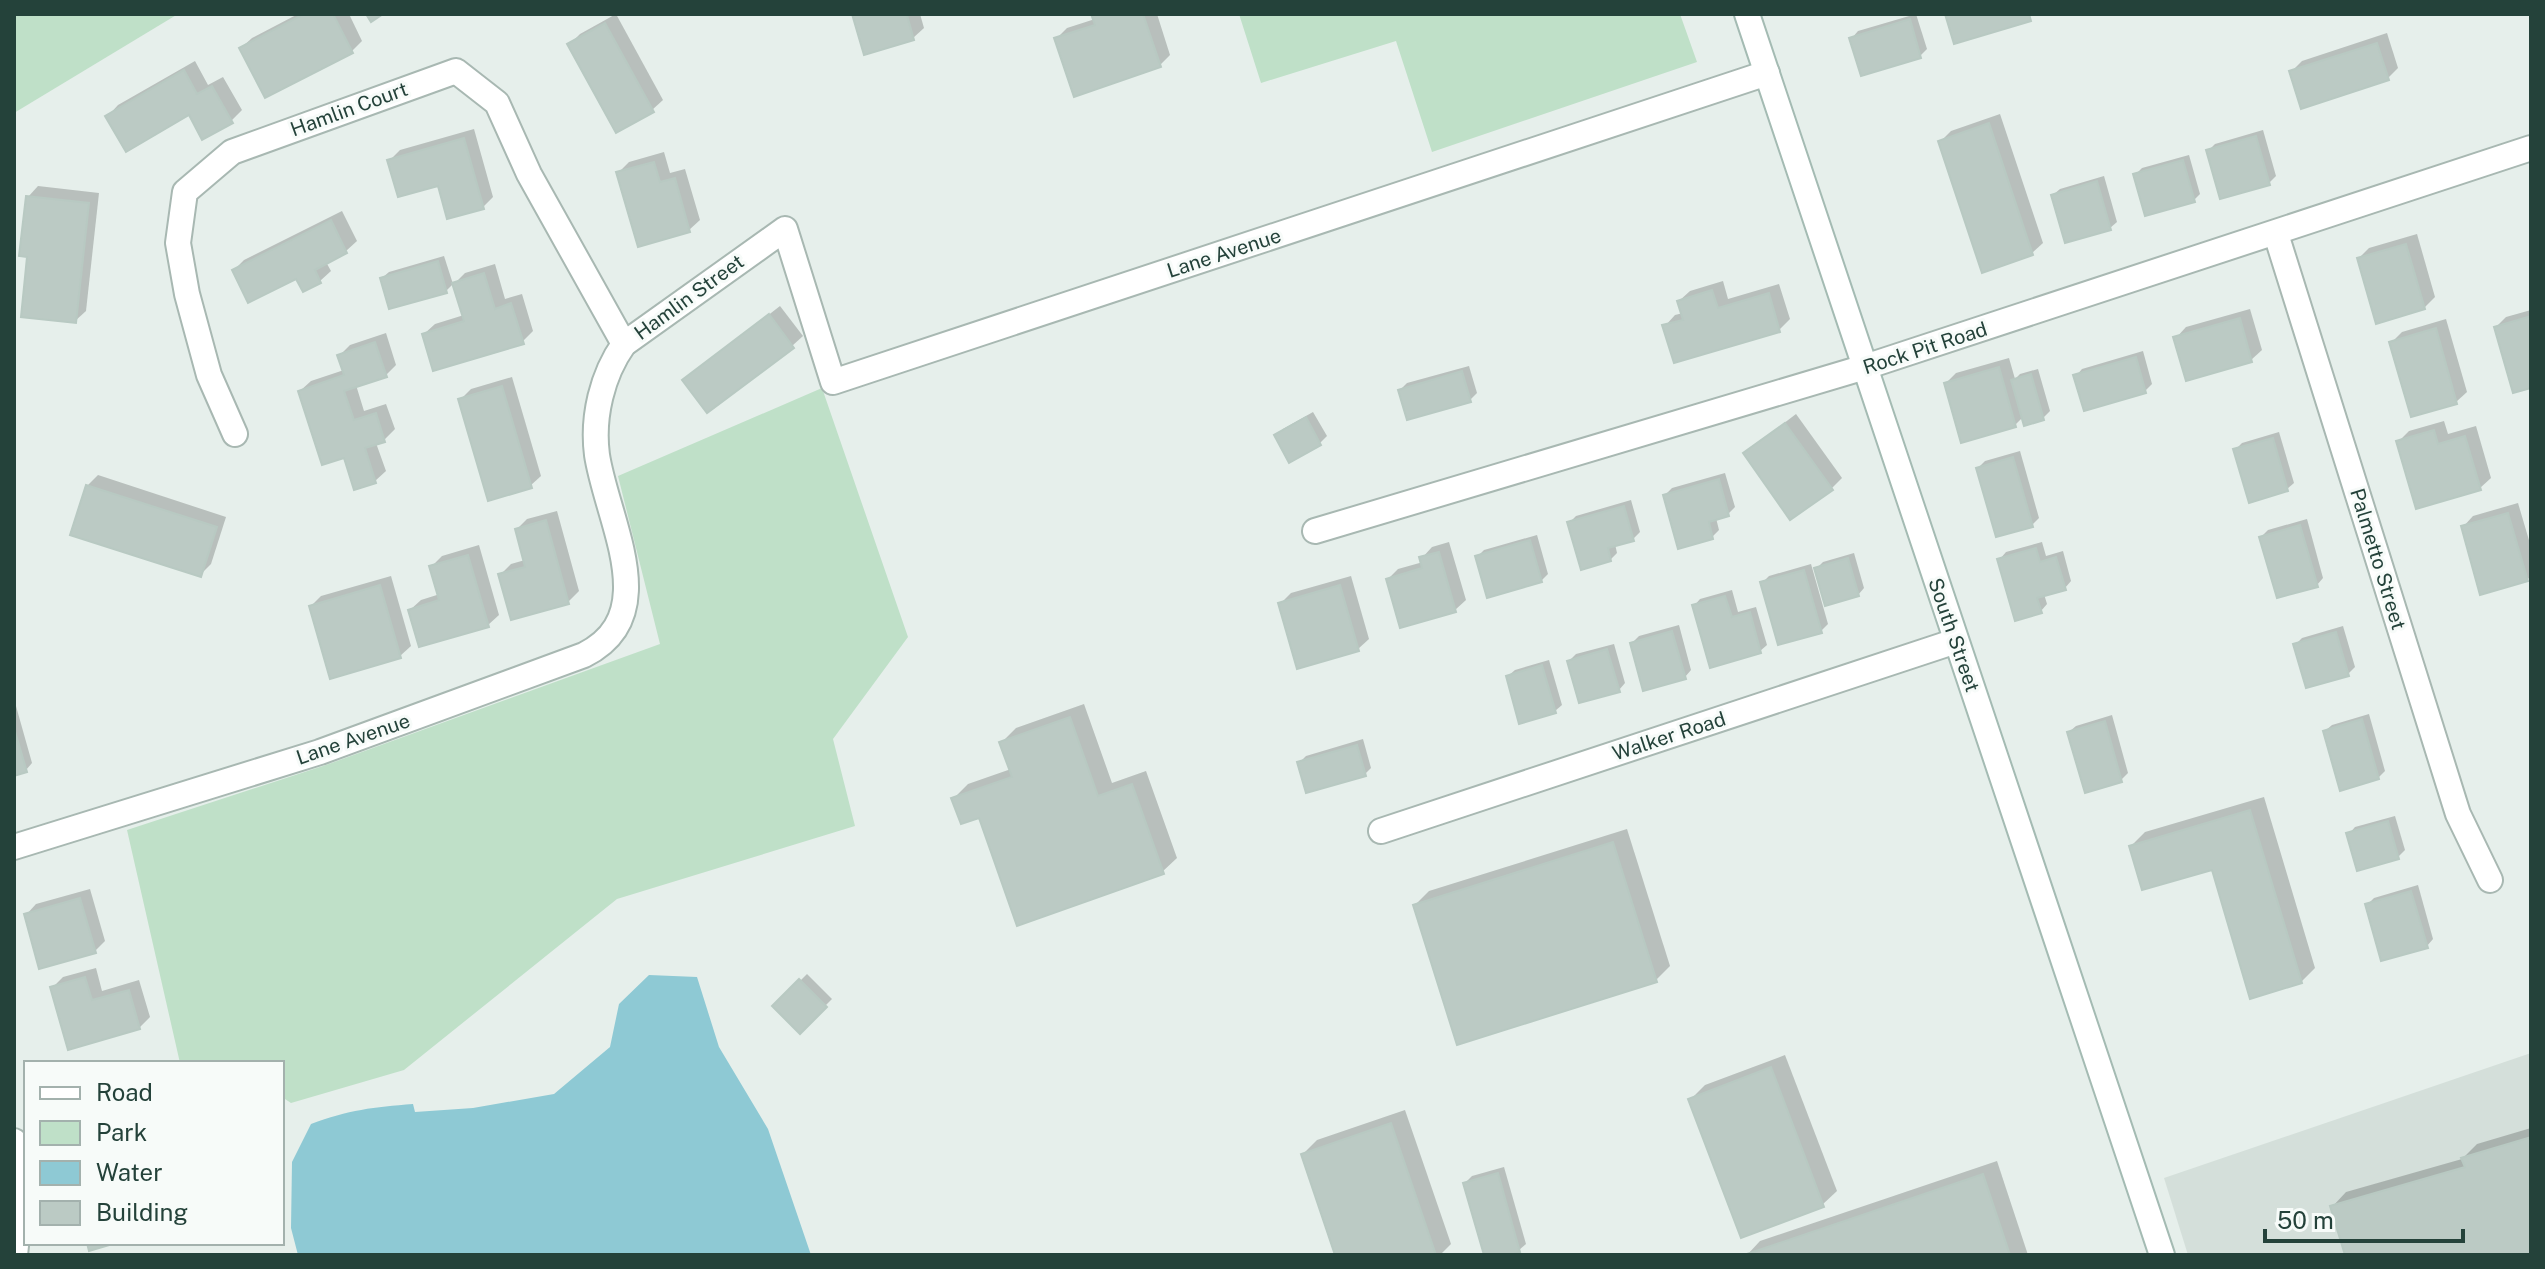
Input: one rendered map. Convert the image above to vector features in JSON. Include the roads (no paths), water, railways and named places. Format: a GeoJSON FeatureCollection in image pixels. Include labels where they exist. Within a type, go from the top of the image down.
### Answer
{"type":"FeatureCollection","features":[{"type":"Feature","properties":{"kind":"street","name":"South Street"},"geometry":{"type":"LineString","coordinates":[[1747,14],[2162,1255]]}},
{"type":"Feature","properties":{"kind":"street","name":"Hamlin Court"},"geometry":{"type":"LineString","coordinates":[[235,434],[209,375],[187,294],[178,243],[185,192],[232,152],[456,71],[497,103],[529,174],[624,344]]}},
{"type":"Feature","properties":{"kind":"street","name":"Lane Avenue"},"geometry":{"type":"LineString","coordinates":[[785,229],[833,382],[1767,73]]}},
{"type":"Feature","properties":{"kind":"street","name":"Rock Pit Road"},"geometry":{"type":"LineString","coordinates":[[1315,531],[1865,367],[2531,148]]}},
{"type":"Feature","properties":{"kind":"street","name":"Hamlin Street"},"geometry":{"type":"LineString","coordinates":[[623,564],[597,453],[598,412],[611,362],[624,344],[785,229]]}},
{"type":"Feature","properties":{"kind":"street","name":"Palmetto Street"},"geometry":{"type":"LineString","coordinates":[[2276,234],[2458,814],[2490,880]]}},
{"type":"Feature","properties":{"kind":"street","name":"Lane Avenue"},"geometry":{"type":"LineString","coordinates":[[14,847],[320,752],[584,655],[603,646],[622,619],[627,598],[623,564]]}},
{"type":"Feature","properties":{"kind":"street","name":"Walker Road"},"geometry":{"type":"LineString","coordinates":[[1381,831],[1956,641]]}},
{"type":"Feature","properties":{"kind":"street"},"geometry":{"type":"LineString","coordinates":[[14,1141],[22,1189],[15,1255]]}},
{"type":"Feature","properties":{"kind":"water"},"geometry":{"type":"Polygon","coordinates":[[[649,975],[697,977],[719,1047],[768,1129],[811,1255],[298,1255],[291,1228],[292,1162],[311,1124],[373,1108],[413,1104],[415,1112],[473,1108],[554,1094],[610,1047],[619,1004],[649,975]]]}}]}
